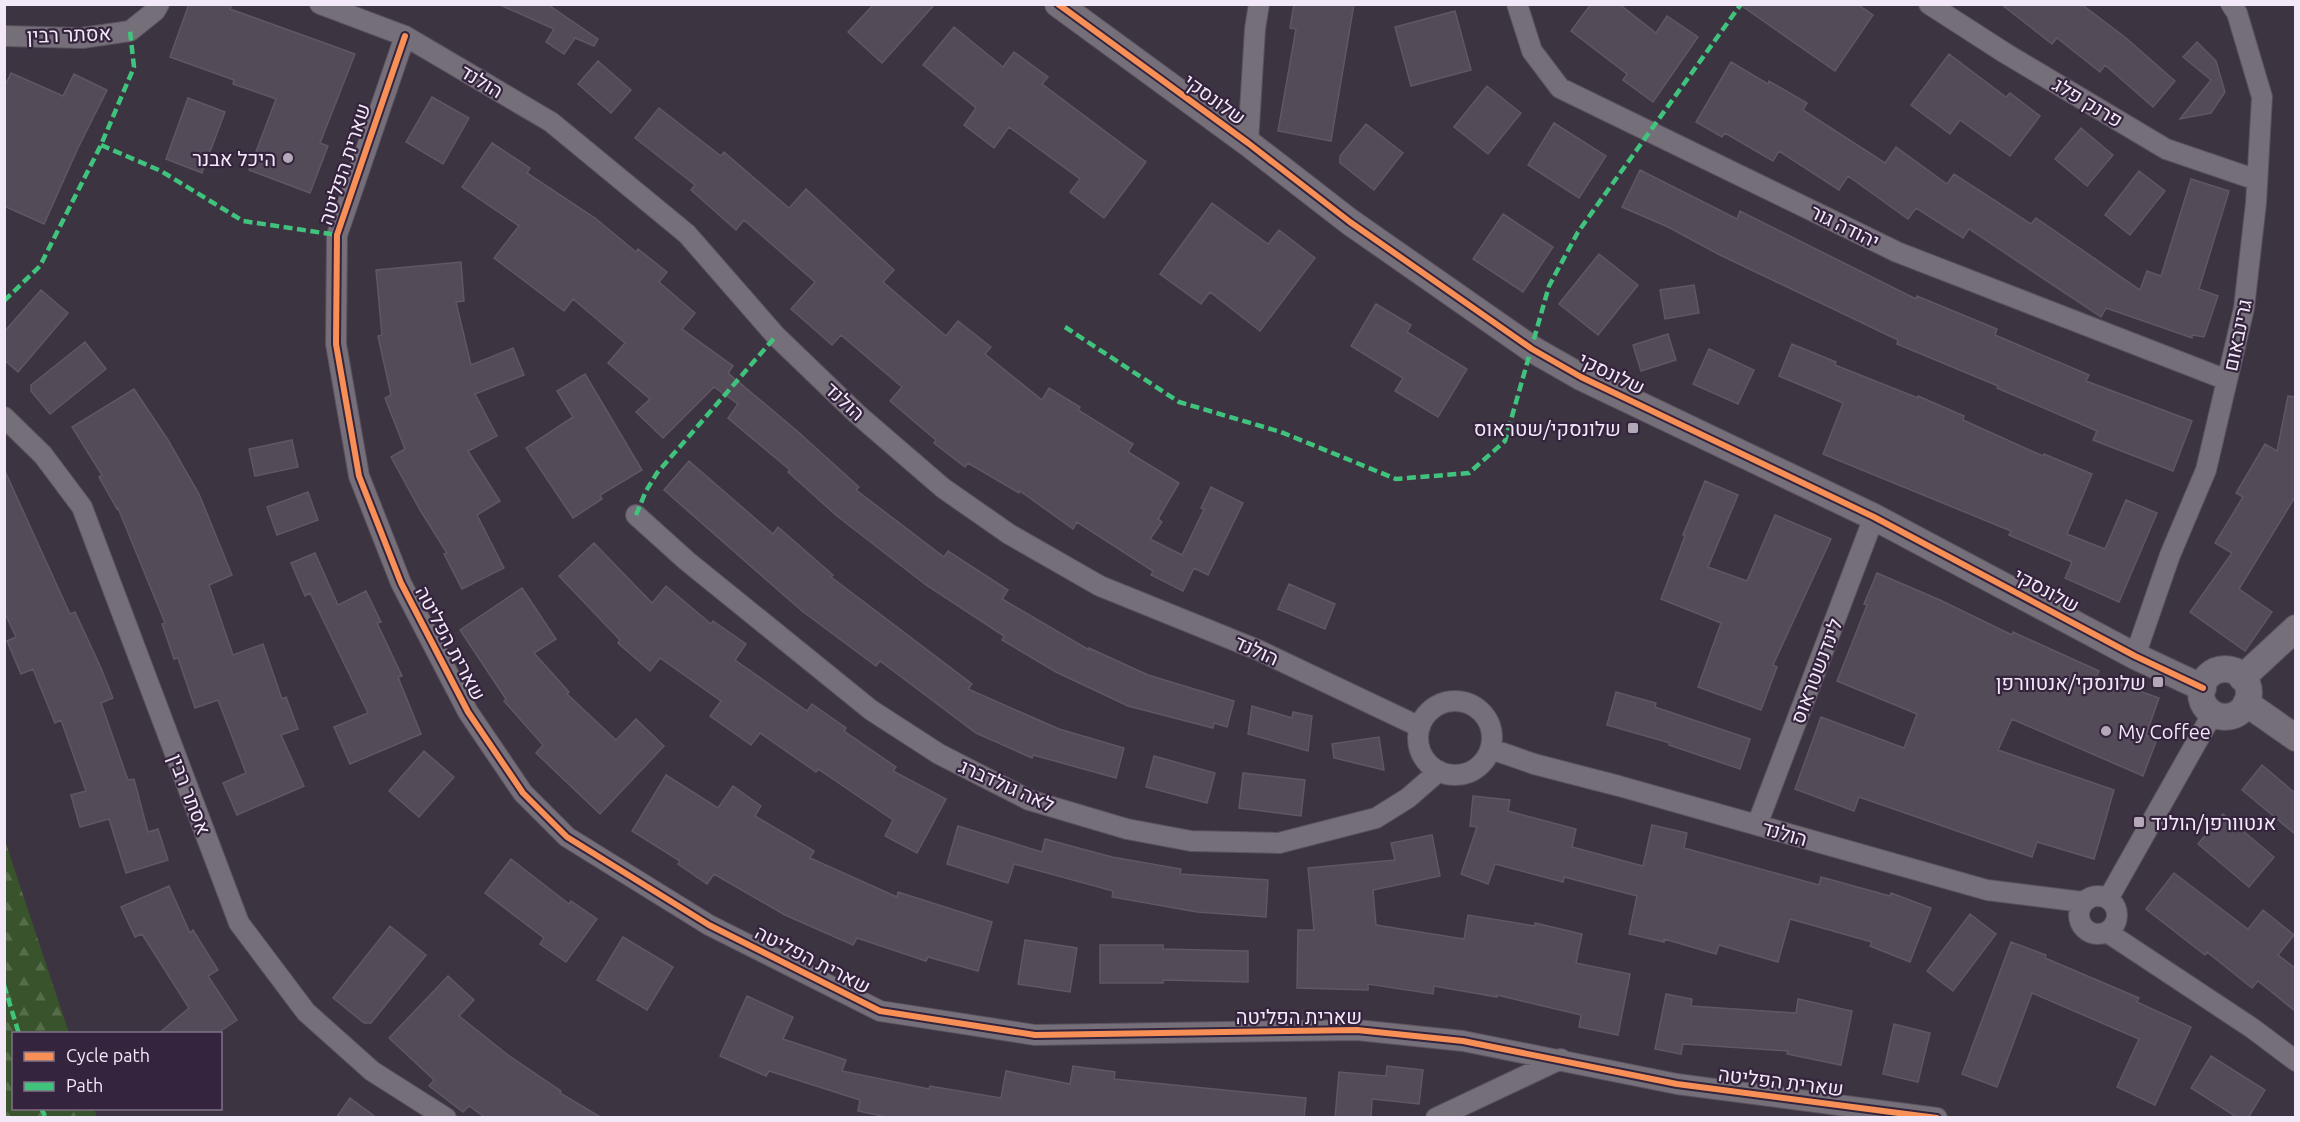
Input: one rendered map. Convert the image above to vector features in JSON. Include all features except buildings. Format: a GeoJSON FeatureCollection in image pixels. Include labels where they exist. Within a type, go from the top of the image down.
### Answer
{"type":"FeatureCollection","features":[{"type":"Feature","properties":{"kind":"street","name":"אסתר רבין"},"geometry":{"type":"LineString","coordinates":[[4,36],[82,38],[130,31],[155,11],[159,4]]}},
{"type":"Feature","properties":{"kind":"street","name":"הולנד"},"geometry":{"type":"LineString","coordinates":[[320,4],[405,36],[551,122],[687,234],[776,336],[856,412],[943,488],[1009,534],[1100,586],[1258,650],[1420,727]]}},
{"type":"Feature","properties":{"kind":"street","name":"שלונסקי"},"geometry":{"type":"LineString","coordinates":[[1058,4],[1248,143],[1350,222],[1532,349],[1581,377],[1874,517],[2135,656],[2203,688]]}},
{"type":"Feature","properties":{"kind":"street"},"geometry":{"type":"LineString","coordinates":[[1248,143],[1255,29],[1259,4]]}},
{"type":"Feature","properties":{"kind":"street","name":"יהודה גור"},"geometry":{"type":"LineString","coordinates":[[1517,4],[1532,51],[1560,88],[1898,252],[2227,380]]}},
{"type":"Feature","properties":{"kind":"street","name":"פרנק פלג"},"geometry":{"type":"LineString","coordinates":[[1929,4],[2005,53],[2166,149],[2257,180]]}},
{"type":"Feature","properties":{"kind":"street","name":"גרינבאום"},"geometry":{"type":"LineString","coordinates":[[2135,656],[2170,555],[2206,470],[2244,308],[2257,180],[2262,97],[2237,13],[2231,4]]}},
{"type":"Feature","properties":{"kind":"street","name":"שארית הפליטה"},"geometry":{"type":"LineString","coordinates":[[405,36],[337,235],[336,344],[359,476],[400,583],[468,712],[523,793],[567,837],[709,924],[880,1011],[1035,1035],[1357,1030],[1463,1041],[1677,1084],[1937,1118]]}},
{"type":"Feature","properties":{"kind":"street","name":"אסתר רבין"},"geometry":{"type":"LineString","coordinates":[[4,417],[43,455],[82,507],[239,923],[306,1012],[372,1071],[446,1118]]}},
{"type":"Feature","properties":{"kind":"street","name":"לאה גולדברג"},"geometry":{"type":"LineString","coordinates":[[636,515],[687,561],[871,710],[939,754],[1029,800],[1127,829],[1191,841],[1279,843],[1376,818],[1408,798],[1439,771]]}},
{"type":"Feature","properties":{"kind":"street","name":"לינדנשטראוס"},"geometry":{"type":"LineString","coordinates":[[1758,825],[1874,517]]}},
{"type":"Feature","properties":{"kind":"street"},"geometry":{"type":"LineString","coordinates":[[2242,678],[2295,628]]}},
{"type":"Feature","properties":{"kind":"street"},"geometry":{"type":"LineString","coordinates":[[2223,669],[2237,672],[2242,678],[2249,689],[2249,696],[2243,710],[2236,715],[2220,717],[2207,709],[2201,695],[2209,675],[2223,669]]}},
{"type":"Feature","properties":{"kind":"street"},"geometry":{"type":"LineString","coordinates":[[1451,700],[1465,702],[1479,709],[1489,722],[1492,734],[1491,749],[1484,762],[1471,771],[1458,775],[1439,771],[1431,766],[1421,752],[1418,741],[1420,727],[1426,714],[1439,704],[1451,700]]}},
{"type":"Feature","properties":{"kind":"street"},"geometry":{"type":"LineString","coordinates":[[2246,703],[2295,738]]}},
{"type":"Feature","properties":{"kind":"street"},"geometry":{"type":"LineString","coordinates":[[2108,899],[2213,713]]}},
{"type":"Feature","properties":{"kind":"street","name":"הולנד"},"geometry":{"type":"LineString","coordinates":[[1491,749],[1534,764],[1987,890],[2083,902]]}},
{"type":"Feature","properties":{"kind":"street"},"geometry":{"type":"LineString","coordinates":[[2092,896],[2103,896],[2108,899],[2113,903],[2117,916],[2112,928],[2107,932],[2094,934],[2083,927],[2078,915],[2083,902],[2092,896]]}},
{"type":"Feature","properties":{"kind":"street"},"geometry":{"type":"LineString","coordinates":[[2107,932],[2252,1028],[2295,1060]]}},
{"type":"Feature","properties":{"kind":"street"},"geometry":{"type":"LineString","coordinates":[[1436,1118],[1561,1059]]}},
{"type":"Feature","properties":{"kind":"green space"},"geometry":{"type":"Polygon","coordinates":[[[5,841],[69,1032],[12,1032],[12,1110],[94,1110],[97,1117],[5,1117],[5,841]]]}},
{"type":"Feature","properties":{"kind":"marked path"},"geometry":{"type":"LineString","coordinates":[[1065,327],[1179,402],[1281,432],[1396,479],[1469,473],[1505,441],[1549,286],[1578,232],[1741,4]]}},
{"type":"Feature","properties":{"kind":"marked path"},"geometry":{"type":"LineString","coordinates":[[4,301],[40,266],[101,145],[134,67],[130,31]]}},
{"type":"Feature","properties":{"kind":"marked path"},"geometry":{"type":"LineString","coordinates":[[101,145],[161,171],[243,221],[337,235]]}},
{"type":"Feature","properties":{"kind":"marked path"},"geometry":{"type":"LineString","coordinates":[[636,515],[657,473],[776,336]]}},
{"type":"Feature","properties":{"kind":"marked path"},"geometry":{"type":"LineString","coordinates":[[4,985],[18,1032]]}},
{"type":"Feature","properties":{"kind":"marked path"},"geometry":{"type":"LineString","coordinates":[[42,1110],[46,1118]]}},
{"type":"Feature","properties":{"kind":"cycle path"},"geometry":{"type":"LineString","coordinates":[[1058,4],[1248,143],[1350,222],[1532,349],[1581,377],[1874,517],[2135,656],[2203,688]]}},
{"type":"Feature","properties":{"kind":"cycle path"},"geometry":{"type":"LineString","coordinates":[[405,36],[337,235],[336,344],[359,476],[401,583],[468,712],[523,793],[567,837],[709,925],[880,1011],[1035,1035],[1357,1030],[1463,1041],[1677,1084],[1937,1118]]}},
{"type":"Feature","properties":{"kind":"place","name":"היכל אבנר"},"geometry":{"type":"Point","coordinates":[288,158]}},
{"type":"Feature","properties":{"kind":"place","name":"שלונסקי/שטראוס"},"geometry":{"type":"Point","coordinates":[1633,428]}},
{"type":"Feature","properties":{"kind":"place","name":"שלונסקי/אנטוורפן"},"geometry":{"type":"Point","coordinates":[2158,682]}},
{"type":"Feature","properties":{"kind":"place","name":"My Coffee"},"geometry":{"type":"Point","coordinates":[2106,731]}},
{"type":"Feature","properties":{"kind":"place","name":"אנטוורפן/הולנד"},"geometry":{"type":"Point","coordinates":[2139,822]}}]}
